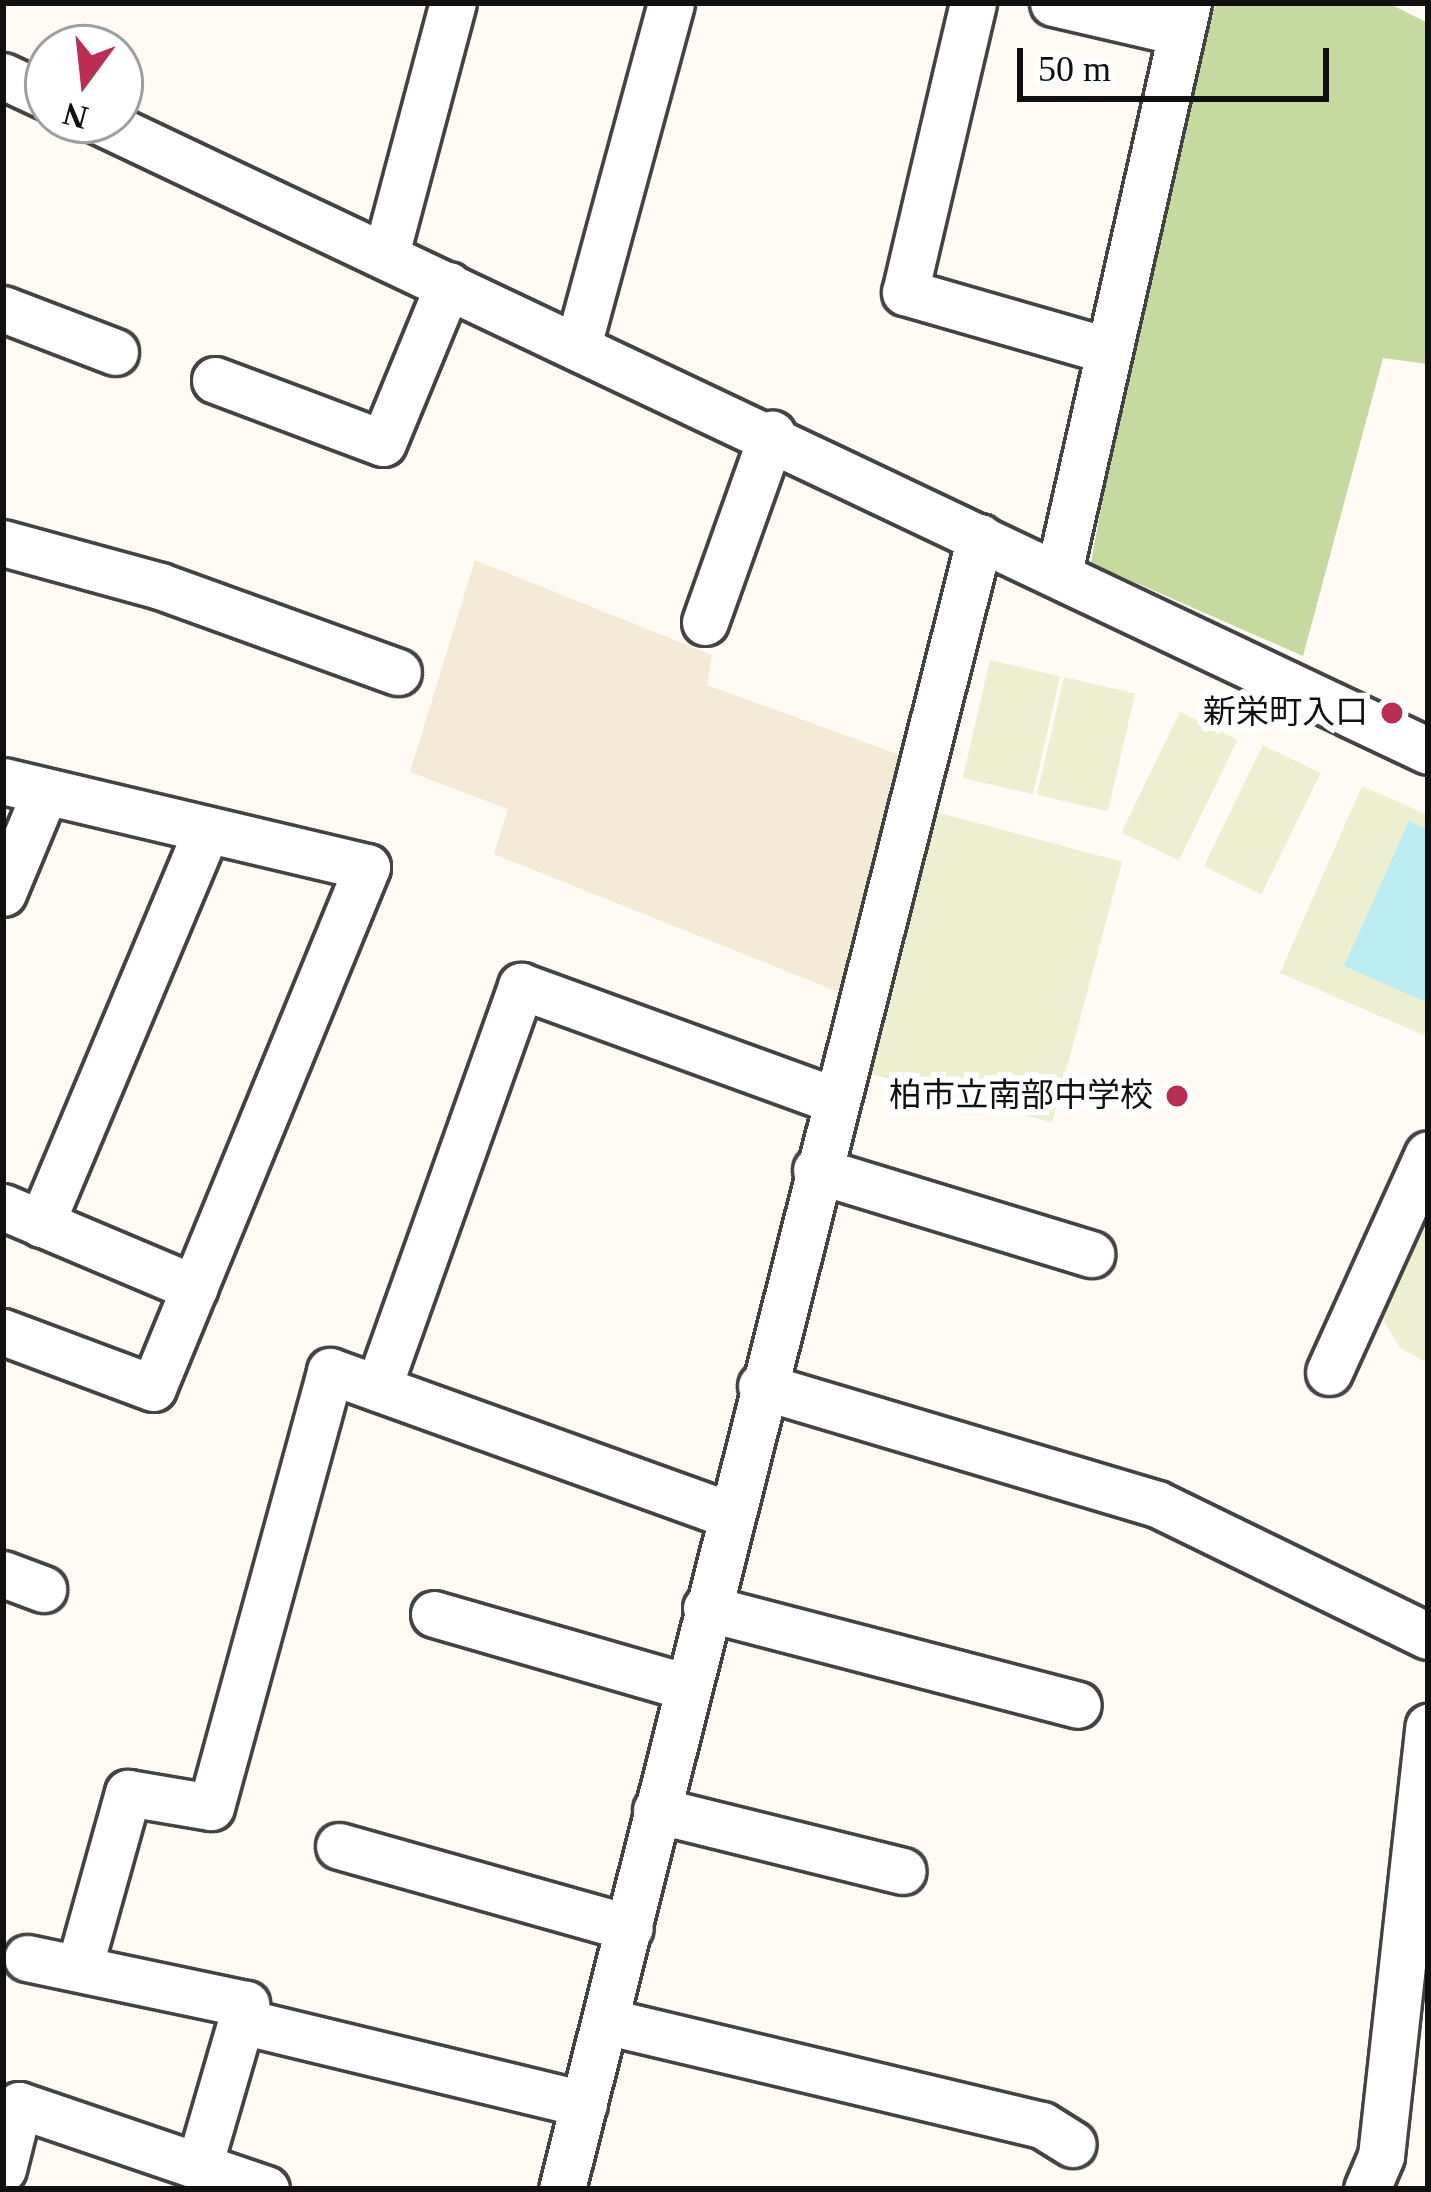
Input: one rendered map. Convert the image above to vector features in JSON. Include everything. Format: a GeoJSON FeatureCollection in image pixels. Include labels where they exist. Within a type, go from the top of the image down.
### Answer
{"type":"FeatureCollection","features":[{"type":"Feature","properties":{"kind":"street"},"geometry":{"type":"LineString","coordinates":[[386,254],[453,3]]}},
{"type":"Feature","properties":{"kind":"street"},"geometry":{"type":"LineString","coordinates":[[579,342],[670,3]]}},
{"type":"Feature","properties":{"kind":"street"},"geometry":{"type":"LineString","coordinates":[[973,3],[905,292],[1106,350]]}},
{"type":"Feature","properties":{"kind":"street"},"geometry":{"type":"LineString","coordinates":[[1053,3],[1184,17],[1059,572]]}},
{"type":"Feature","properties":{"kind":"street"},"geometry":{"type":"LineString","coordinates":[[144,142],[579,342],[1428,751]]}},
{"type":"Feature","properties":{"kind":"street"},"geometry":{"type":"LineString","coordinates":[[215,380],[383,443],[448,285]]}},
{"type":"Feature","properties":{"kind":"street"},"geometry":{"type":"LineString","coordinates":[[3,309],[116,352]]}},
{"type":"Feature","properties":{"kind":"street"},"geometry":{"type":"LineString","coordinates":[[705,622],[772,434]]}},
{"type":"Feature","properties":{"kind":"street"},"geometry":{"type":"LineString","coordinates":[[562,2189],[761,1386],[980,537]]}},
{"type":"Feature","properties":{"kind":"street"},"geometry":{"type":"LineString","coordinates":[[3,543],[160,586],[398,672]]}},
{"type":"Feature","properties":{"kind":"street"},"geometry":{"type":"LineString","coordinates":[[3,892],[24,786],[368,866],[153,1388],[3,1332]]}},
{"type":"Feature","properties":{"kind":"street"},"geometry":{"type":"LineString","coordinates":[[195,1288],[22,1216],[207,829]]}},
{"type":"Feature","properties":{"kind":"street"},"geometry":{"type":"LineString","coordinates":[[378,1388],[521,986],[835,1100]]}},
{"type":"Feature","properties":{"kind":"street"},"geometry":{"type":"LineString","coordinates":[[1329,1372],[1428,1154]]}},
{"type":"Feature","properties":{"kind":"street"},"geometry":{"type":"LineString","coordinates":[[817,1170],[1091,1253]]}},
{"type":"Feature","properties":{"kind":"street"},"geometry":{"type":"LineString","coordinates":[[79,1968],[128,1793],[211,1807],[331,1371],[729,1515]]}},
{"type":"Feature","properties":{"kind":"street"},"geometry":{"type":"LineString","coordinates":[[761,1386],[1156,1504],[1428,1636]]}},
{"type":"Feature","properties":{"kind":"street"},"geometry":{"type":"LineString","coordinates":[[706,1608],[1078,1705]]}},
{"type":"Feature","properties":{"kind":"street"},"geometry":{"type":"LineString","coordinates":[[434,1614],[687,1687]]}},
{"type":"Feature","properties":{"kind":"street"},"geometry":{"type":"LineString","coordinates":[[1367,2189],[1381,2156],[1428,1727]]}},
{"type":"Feature","properties":{"kind":"street"},"geometry":{"type":"LineString","coordinates":[[656,1810],[904,1871]]}},
{"type":"Feature","properties":{"kind":"street"},"geometry":{"type":"LineString","coordinates":[[339,1846],[630,1928]]}},
{"type":"Feature","properties":{"kind":"street"},"geometry":{"type":"LineString","coordinates":[[26,1958],[246,2004],[208,2176]]}},
{"type":"Feature","properties":{"kind":"street"},"geometry":{"type":"LineString","coordinates":[[241,2020],[584,2104]]}},
{"type":"Feature","properties":{"kind":"street"},"geometry":{"type":"LineString","coordinates":[[605,2021],[1042,2125],[1072,2144]]}},
{"type":"Feature","properties":{"kind":"street"},"geometry":{"type":"LineString","coordinates":[[3,2169],[20,2105],[208,2176],[266,2189]]}},
{"type":"Feature","properties":{"kind":"shaded area"},"geometry":{"type":"Polygon","coordinates":[[[475,560],[712,655],[707,685],[900,755],[839,992],[494,854],[508,809],[410,772],[475,560]]]}},
{"type":"Feature","properties":{"kind":"green space"},"geometry":{"type":"Polygon","coordinates":[[[1216,3],[1388,3],[1428,23],[1428,364],[1383,358],[1303,656],[1091,563],[1140,293],[1216,3]]]}},
{"type":"Feature","properties":{"kind":"green space"},"geometry":{"type":"Polygon","coordinates":[[[990,660],[1060,676],[1033,794],[963,778],[990,660]]]}},
{"type":"Feature","properties":{"kind":"green space"},"geometry":{"type":"Polygon","coordinates":[[[1064,677],[1135,693],[1108,811],[1037,795],[1064,677]]]}},
{"type":"Feature","properties":{"kind":"green space"},"geometry":{"type":"Polygon","coordinates":[[[1180,712],[1238,740],[1179,860],[1121,832],[1180,712]]]}},
{"type":"Feature","properties":{"kind":"green space"},"geometry":{"type":"Polygon","coordinates":[[[1263,745],[1321,773],[1261,894],[1204,866],[1263,745]]]}},
{"type":"Feature","properties":{"kind":"green space"},"geometry":{"type":"Polygon","coordinates":[[[1362,786],[1428,815],[1428,1037],[1280,973],[1362,786]]]}},
{"type":"Feature","properties":{"kind":"green space"},"geometry":{"type":"Polygon","coordinates":[[[925,809],[1122,862],[1052,1123],[855,1070],[925,809]]]}},
{"type":"Feature","properties":{"kind":"green space"},"geometry":{"type":"Polygon","coordinates":[[[1428,1208],[1428,1363],[1400,1348],[1383,1319],[1387,1292],[1428,1208]]]}},
{"type":"Feature","properties":{"kind":"water"},"geometry":{"type":"Polygon","coordinates":[[[1409,821],[1428,830],[1426,1002],[1344,966],[1409,821]]]}},
{"type":"Feature","properties":{"kind":"place","name":"新栄町入口"},"geometry":{"type":"Point","coordinates":[1392,713]}},
{"type":"Feature","properties":{"kind":"place","name":"柏市立南部中学校"},"geometry":{"type":"Point","coordinates":[1177,1096]}}]}
